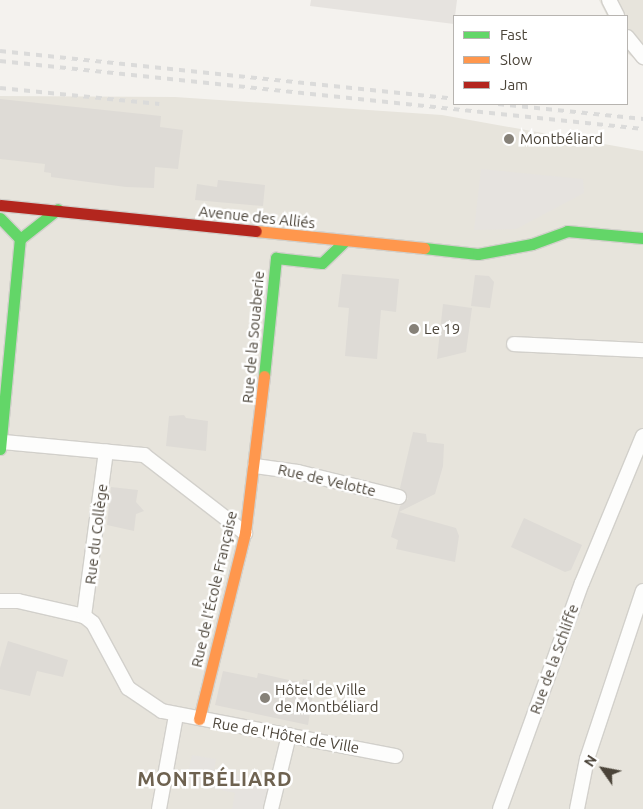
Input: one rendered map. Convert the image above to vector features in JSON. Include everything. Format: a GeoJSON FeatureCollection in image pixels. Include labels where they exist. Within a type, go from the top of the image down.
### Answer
{"type":"FeatureCollection","features":[{"type":"Feature","properties":{"kind":"main road","name":"Avenue des Alliés"},"geometry":{"type":"LineString","coordinates":[[0,205],[478,254],[510,248],[567,231],[643,238]]}},
{"type":"Feature","properties":{"kind":"main road"},"geometry":{"type":"LineString","coordinates":[[1,446],[20,239],[58,210]]}},
{"type":"Feature","properties":{"kind":"main road"},"geometry":{"type":"LineString","coordinates":[[0,218],[20,239]]}},
{"type":"Feature","properties":{"kind":"main road","name":"Rue de la Souaberie"},"geometry":{"type":"LineString","coordinates":[[255,466],[276,258],[322,262],[345,241]]}},
{"type":"Feature","properties":{"kind":"main road","name":"Rue de l'École Française"},"geometry":{"type":"LineString","coordinates":[[199,719],[245,533],[255,466]]}},
{"type":"Feature","properties":{"kind":"street"},"geometry":{"type":"LineString","coordinates":[[609,0],[616,15]]}},
{"type":"Feature","properties":{"kind":"street"},"geometry":{"type":"LineString","coordinates":[[628,38],[643,56]]}},
{"type":"Feature","properties":{"kind":"street"},"geometry":{"type":"LineString","coordinates":[[514,344],[643,350]]}},
{"type":"Feature","properties":{"kind":"street","name":"Rue de la Schliffe"},"geometry":{"type":"LineString","coordinates":[[500,809],[610,510],[643,436]]}},
{"type":"Feature","properties":{"kind":"street"},"geometry":{"type":"LineString","coordinates":[[1,446],[144,455],[245,533]]}},
{"type":"Feature","properties":{"kind":"street","name":"Rue du Collège"},"geometry":{"type":"LineString","coordinates":[[84,616],[106,452]]}},
{"type":"Feature","properties":{"kind":"street","name":"Rue de Velotte"},"geometry":{"type":"LineString","coordinates":[[255,466],[298,472],[399,497]]}},
{"type":"Feature","properties":{"kind":"street"},"geometry":{"type":"LineString","coordinates":[[577,809],[587,759],[643,591]]}},
{"type":"Feature","properties":{"kind":"street"},"geometry":{"type":"LineString","coordinates":[[0,601],[18,601],[84,616]]}},
{"type":"Feature","properties":{"kind":"street","name":"Rue de l'Hôtel de Ville"},"geometry":{"type":"LineString","coordinates":[[84,616],[99,631],[128,688],[148,704],[176,716],[289,735],[396,756]]}},
{"type":"Feature","properties":{"kind":"street"},"geometry":{"type":"LineString","coordinates":[[159,809],[176,716]]}},
{"type":"Feature","properties":{"kind":"street"},"geometry":{"type":"LineString","coordinates":[[271,809],[289,735]]}},
{"type":"Feature","properties":{"kind":"shaded area"},"geometry":{"type":"Polygon","coordinates":[[[311,0],[457,0],[453,24],[310,6],[311,0]]]}},
{"type":"Feature","properties":{"kind":"shaded area"},"geometry":{"type":"Polygon","coordinates":[[[599,0],[643,0],[643,65],[628,54],[628,15],[606,15],[599,0]]]}},
{"type":"Feature","properties":{"kind":"shaded area"},"geometry":{"type":"Polygon","coordinates":[[[0,96],[175,97],[442,115],[643,151],[643,809],[0,809],[0,96]]]}},
{"type":"Feature","properties":{"kind":"shaded area"},"geometry":{"type":"Polygon","coordinates":[[[481,169],[583,179],[584,193],[516,229],[474,230],[481,169]]]}},
{"type":"Feature","properties":{"kind":"shaded area"},"geometry":{"type":"Polygon","coordinates":[[[192,755],[216,759],[214,770],[271,782],[264,809],[232,809],[235,793],[186,782],[192,755]]]}},
{"type":"Feature","properties":{"kind":"building"},"geometry":{"type":"Polygon","coordinates":[[[0,99],[161,116],[160,127],[183,130],[178,169],[155,167],[154,188],[126,187],[51,177],[51,173],[44,172],[45,164],[0,159],[0,99]]]}},
{"type":"Feature","properties":{"kind":"building"},"geometry":{"type":"Polygon","coordinates":[[[218,180],[265,185],[263,206],[195,200],[197,184],[217,187],[218,180]]]}},
{"type":"Feature","properties":{"kind":"building"},"geometry":{"type":"Polygon","coordinates":[[[342,274],[399,279],[396,312],[381,310],[377,359],[345,356],[349,308],[338,307],[342,274]]]}},
{"type":"Feature","properties":{"kind":"building"},"geometry":{"type":"Polygon","coordinates":[[[475,275],[489,276],[494,282],[490,308],[471,306],[475,275]]]}},
{"type":"Feature","properties":{"kind":"building"},"geometry":{"type":"Polygon","coordinates":[[[443,304],[472,308],[466,352],[437,359],[443,304]]]}},
{"type":"Feature","properties":{"kind":"building"},"geometry":{"type":"Polygon","coordinates":[[[184,415],[186,418],[208,421],[206,451],[166,446],[169,416],[184,415]]]}},
{"type":"Feature","properties":{"kind":"building"},"geometry":{"type":"Polygon","coordinates":[[[413,432],[426,434],[427,442],[444,444],[443,466],[435,494],[399,512],[456,528],[459,536],[455,562],[396,549],[398,540],[391,537],[400,506],[408,499],[400,488],[413,432]]]}},
{"type":"Feature","properties":{"kind":"building"},"geometry":{"type":"Polygon","coordinates":[[[111,487],[138,490],[136,502],[144,511],[136,514],[134,531],[107,525],[111,487]]]}},
{"type":"Feature","properties":{"kind":"building"},"geometry":{"type":"Polygon","coordinates":[[[524,518],[582,545],[571,570],[565,572],[511,547],[524,518]]]}},
{"type":"Feature","properties":{"kind":"building"},"geometry":{"type":"Polygon","coordinates":[[[8,641],[68,660],[63,677],[37,671],[30,696],[0,689],[0,668],[8,641]]]}},
{"type":"Feature","properties":{"kind":"building","name":"Hôtel de Ville de Montbéliard"},"geometry":{"type":"Polygon","coordinates":[[[223,671],[257,678],[258,673],[302,683],[303,679],[315,681],[308,725],[215,705],[223,671]]]}},
{"type":"Feature","properties":{"kind":"railway"},"geometry":{"type":"LineString","coordinates":[[0,51],[453,99]]}},
{"type":"Feature","properties":{"kind":"railway"},"geometry":{"type":"LineString","coordinates":[[0,61],[643,129]]}},
{"type":"Feature","properties":{"kind":"railway"},"geometry":{"type":"LineString","coordinates":[[0,88],[159,104]]}},
{"type":"Feature","properties":{"kind":"railway"},"geometry":{"type":"LineString","coordinates":[[508,105],[643,119]]}},
{"type":"Feature","properties":{"kind":"traffic: fast"},"geometry":{"type":"LineString","coordinates":[[0,449],[20,239],[58,209]]}},
{"type":"Feature","properties":{"kind":"traffic: fast"},"geometry":{"type":"LineString","coordinates":[[0,218],[20,239]]}},
{"type":"Feature","properties":{"kind":"traffic: fast"},"geometry":{"type":"LineString","coordinates":[[424,248],[478,254],[532,244],[567,231],[643,238]]}},
{"type":"Feature","properties":{"kind":"traffic: fast"},"geometry":{"type":"LineString","coordinates":[[264,376],[276,258],[322,263],[345,241]]}},
{"type":"Feature","properties":{"kind":"traffic: slow"},"geometry":{"type":"LineString","coordinates":[[256,231],[424,248]]}},
{"type":"Feature","properties":{"kind":"traffic: slow"},"geometry":{"type":"LineString","coordinates":[[199,719],[245,533],[264,376]]}},
{"type":"Feature","properties":{"kind":"traffic: jam"},"geometry":{"type":"LineString","coordinates":[[0,205],[256,231]]}},
{"type":"Feature","properties":{"kind":"place","name":"Montbéliard"},"geometry":{"type":"Point","coordinates":[509,139]}},
{"type":"Feature","properties":{"kind":"place","name":"Le 19"},"geometry":{"type":"Point","coordinates":[414,329]}},
{"type":"Feature","properties":{"kind":"place","name":"Hôtel de Ville de Montbéliard"},"geometry":{"type":"Point","coordinates":[265,698]}},
{"type":"Feature","properties":{"kind":"district","name":"MONTBÉLIARD"},"geometry":{"type":"Point","coordinates":[215,778]}}]}
